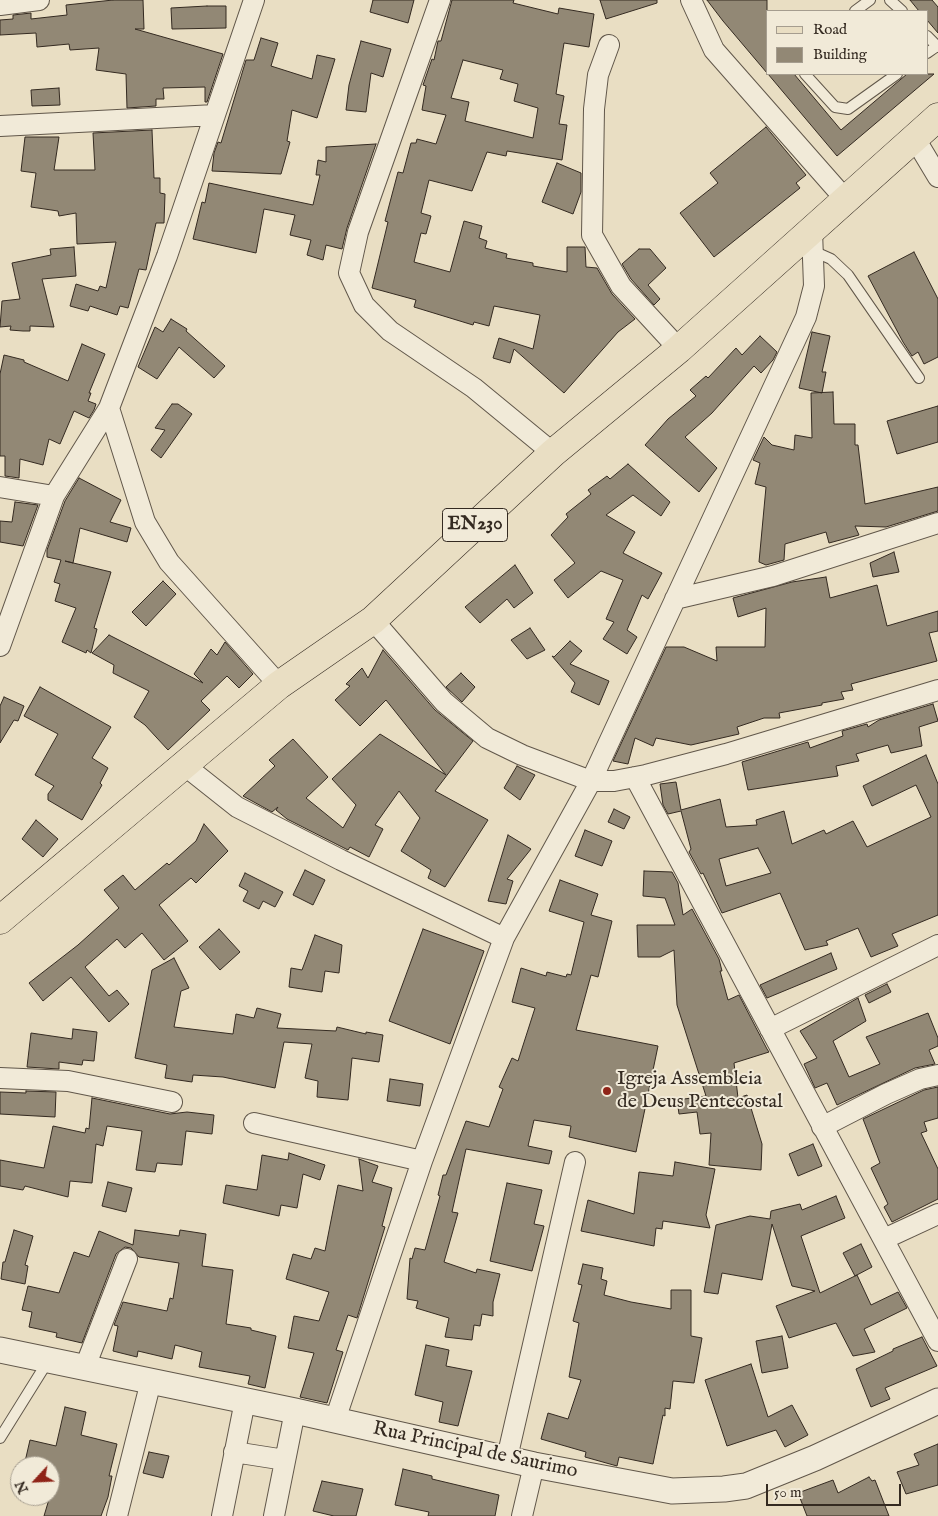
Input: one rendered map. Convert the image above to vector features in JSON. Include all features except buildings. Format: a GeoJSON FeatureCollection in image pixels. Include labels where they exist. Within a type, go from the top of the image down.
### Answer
{"type":"FeatureCollection","features":[{"type":"Feature","properties":{"kind":"main road","name":"EN230"},"geometry":{"type":"LineString","coordinates":[[0,920],[279,685],[373,620],[552,453],[812,241],[846,200],[938,117]]}},
{"type":"Feature","properties":{"kind":"street"},"geometry":{"type":"LineString","coordinates":[[0,5],[39,0]]}},
{"type":"Feature","properties":{"kind":"street"},"geometry":{"type":"LineString","coordinates":[[0,646],[54,496],[109,408],[167,256],[254,0]]}},
{"type":"Feature","properties":{"kind":"street"},"geometry":{"type":"LineString","coordinates":[[440,0],[358,232],[349,273],[364,305],[390,332],[474,388],[552,453]]}},
{"type":"Feature","properties":{"kind":"street"},"geometry":{"type":"LineString","coordinates":[[691,0],[714,50],[846,200]]}},
{"type":"Feature","properties":{"kind":"street"},"geometry":{"type":"LineString","coordinates":[[608,45],[598,75],[594,109],[592,236],[621,286],[678,349]]}},
{"type":"Feature","properties":{"kind":"street"},"geometry":{"type":"LineString","coordinates":[[0,126],[215,115]]}},
{"type":"Feature","properties":{"kind":"street"},"geometry":{"type":"LineString","coordinates":[[914,137],[938,177]]}},
{"type":"Feature","properties":{"kind":"street"},"geometry":{"type":"LineString","coordinates":[[335,1420],[422,1161],[504,938],[591,781],[806,318],[814,286],[812,241]]}},
{"type":"Feature","properties":{"kind":"street"},"geometry":{"type":"LineString","coordinates":[[109,408],[145,522],[164,554],[279,685]]}},
{"type":"Feature","properties":{"kind":"street"},"geometry":{"type":"LineString","coordinates":[[0,488],[54,496]]}},
{"type":"Feature","properties":{"kind":"street"},"geometry":{"type":"LineString","coordinates":[[675,599],[773,576],[938,523]]}},
{"type":"Feature","properties":{"kind":"street"},"geometry":{"type":"LineString","coordinates":[[373,620],[444,702],[487,738],[522,755],[591,781],[614,781],[636,777],[726,754],[938,690]]}},
{"type":"Feature","properties":{"kind":"street"},"geometry":{"type":"LineString","coordinates":[[184,765],[237,807],[341,860],[504,938]]}},
{"type":"Feature","properties":{"kind":"street"},"geometry":{"type":"LineString","coordinates":[[636,777],[938,1341]]}},
{"type":"Feature","properties":{"kind":"street"},"geometry":{"type":"LineString","coordinates":[[770,1029],[938,945]]}},
{"type":"Feature","properties":{"kind":"street"},"geometry":{"type":"LineString","coordinates":[[822,1127],[886,1094],[920,1079],[938,1075]]}},
{"type":"Feature","properties":{"kind":"street"},"geometry":{"type":"LineString","coordinates":[[0,1078],[68,1082],[172,1102]]}},
{"type":"Feature","properties":{"kind":"street"},"geometry":{"type":"LineString","coordinates":[[254,1123],[422,1161]]}},
{"type":"Feature","properties":{"kind":"street"},"geometry":{"type":"LineString","coordinates":[[507,1458],[575,1162]]}},
{"type":"Feature","properties":{"kind":"street"},"geometry":{"type":"LineString","coordinates":[[884,1239],[938,1214]]}},
{"type":"Feature","properties":{"kind":"street"},"geometry":{"type":"LineString","coordinates":[[85,1368],[127,1259]]}},
{"type":"Feature","properties":{"kind":"street","name":"Rua Principal de Saurimo"},"geometry":{"type":"LineString","coordinates":[[0,1350],[295,1411],[534,1464],[672,1491],[724,1489],[746,1486],[815,1458],[938,1401]]}},
{"type":"Feature","properties":{"kind":"street"},"geometry":{"type":"LineString","coordinates":[[117,1516],[151,1381]]}},
{"type":"Feature","properties":{"kind":"street"},"geometry":{"type":"LineString","coordinates":[[222,1516],[245,1401]]}},
{"type":"Feature","properties":{"kind":"street"},"geometry":{"type":"LineString","coordinates":[[274,1516],[295,1411]]}},
{"type":"Feature","properties":{"kind":"street"},"geometry":{"type":"LineString","coordinates":[[234,1452],[285,1460]]}},
{"type":"Feature","properties":{"kind":"street"},"geometry":{"type":"LineString","coordinates":[[522,1516],[534,1464]]}},
{"type":"Feature","properties":{"kind":"lane"},"geometry":{"type":"LineString","coordinates":[[856,10],[870,0]]}},
{"type":"Feature","properties":{"kind":"lane"},"geometry":{"type":"LineString","coordinates":[[890,0],[901,10]]}},
{"type":"Feature","properties":{"kind":"lane"},"geometry":{"type":"LineString","coordinates":[[928,37],[938,47]]}},
{"type":"Feature","properties":{"kind":"lane"},"geometry":{"type":"LineString","coordinates":[[806,75],[835,107],[848,109],[896,75]]}},
{"type":"Feature","properties":{"kind":"lane"},"geometry":{"type":"LineString","coordinates":[[812,241],[848,276],[919,378]]}},
{"type":"Feature","properties":{"kind":"lane"},"geometry":{"type":"LineString","coordinates":[[0,1438],[49,1360]]}},
{"type":"Feature","properties":{"kind":"place","name":"Igreja Assembleia de Deus Pentecostal"},"geometry":{"type":"Point","coordinates":[607,1091]}}]}
